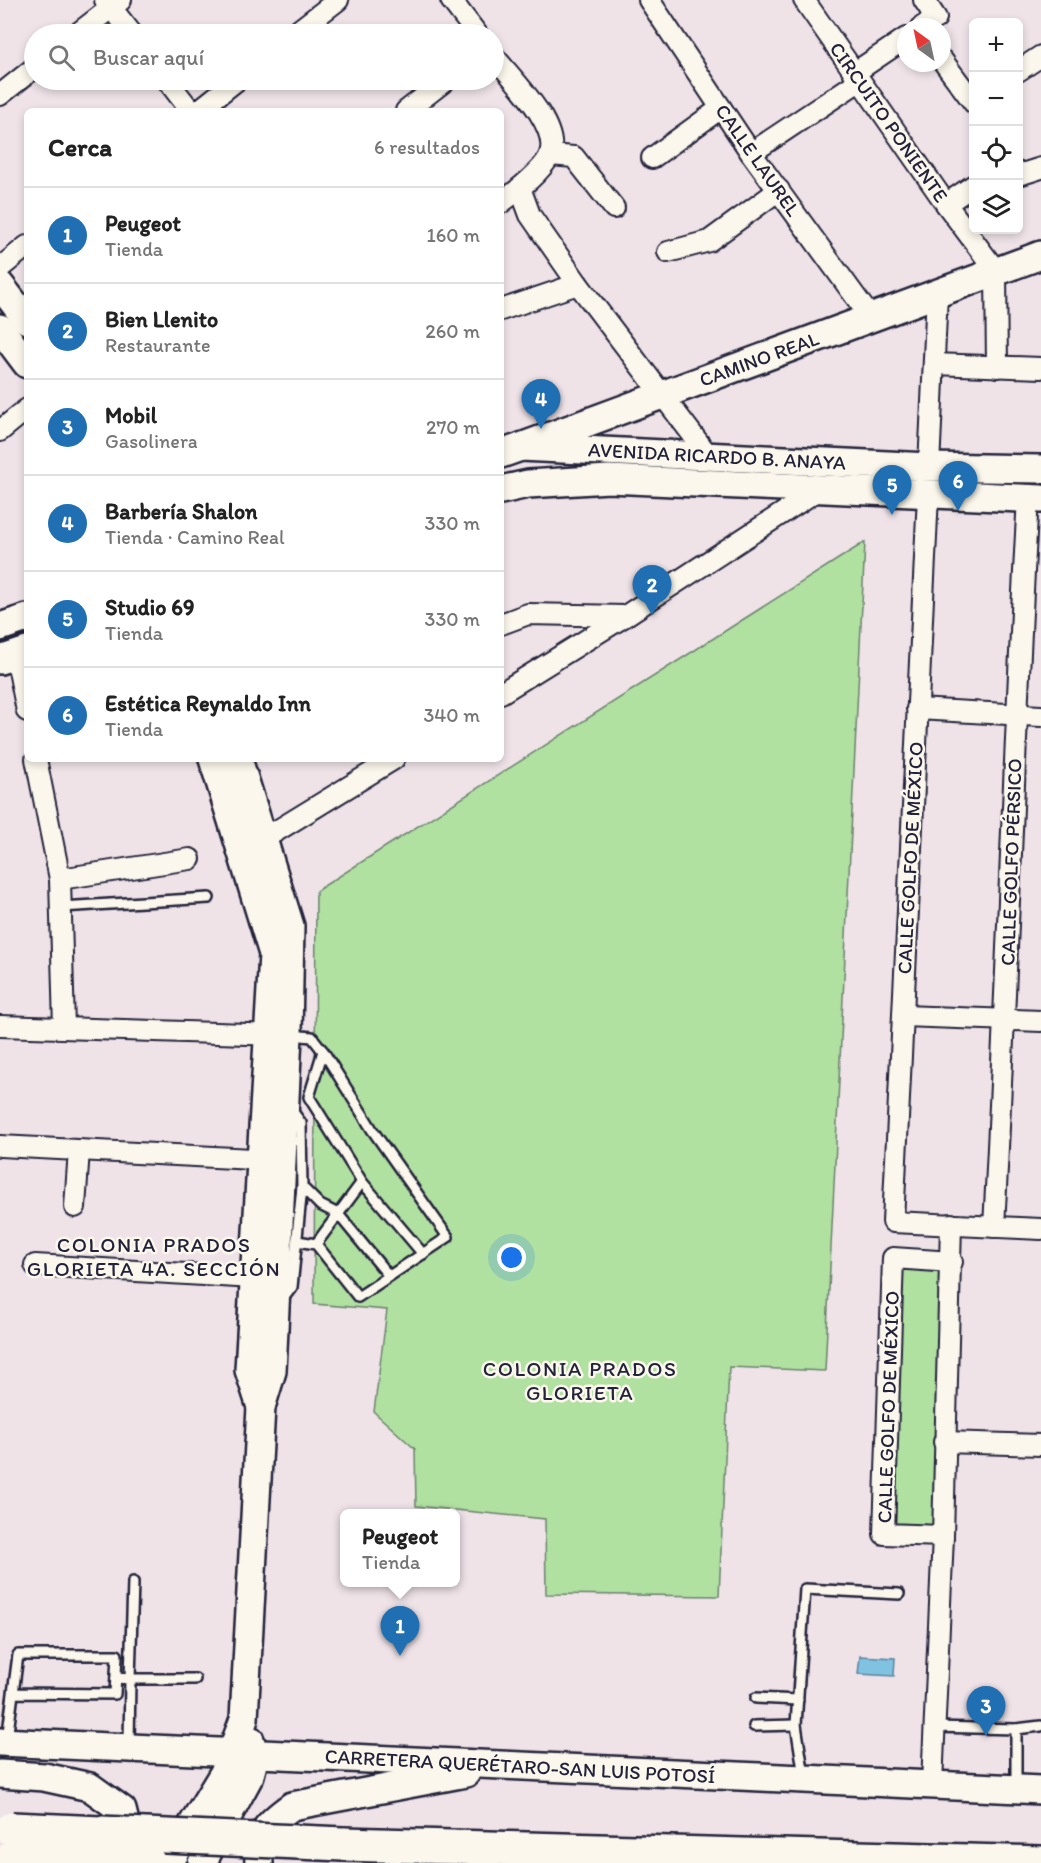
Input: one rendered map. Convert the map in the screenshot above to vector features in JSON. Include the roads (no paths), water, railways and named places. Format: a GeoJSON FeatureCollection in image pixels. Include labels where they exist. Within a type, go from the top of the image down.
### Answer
{"type":"FeatureCollection","features":[{"type":"Feature","properties":{"kind":"highway"},"geometry":{"type":"LineString","coordinates":[[6,1843],[343,1844],[1041,1863]]}},
{"type":"Feature","properties":{"kind":"highway"},"geometry":{"type":"LineString","coordinates":[[6,1843],[149,1863]]}},
{"type":"Feature","properties":{"kind":"main road","name":"CAMINO REAL"},"geometry":{"type":"LineString","coordinates":[[511,450],[1041,255]]}},
{"type":"Feature","properties":{"kind":"main road"},"geometry":{"type":"LineString","coordinates":[[0,285],[24,316]]}},
{"type":"Feature","properties":{"kind":"main road"},"geometry":{"type":"LineString","coordinates":[[0,328],[24,360]]}},
{"type":"Feature","properties":{"kind":"main road","name":"AVENIDA RICARDO B. ANAYA"},"geometry":{"type":"LineString","coordinates":[[511,450],[708,455],[929,467],[1041,469]]}},
{"type":"Feature","properties":{"kind":"main road","name":"AVENIDA RICARDO B. ANAYA"},"geometry":{"type":"LineString","coordinates":[[504,489],[528,484],[609,479],[1034,498]]}},
{"type":"Feature","properties":{"kind":"main road"},"geometry":{"type":"LineString","coordinates":[[0,627],[24,619]]}},
{"type":"Feature","properties":{"kind":"main road"},"geometry":{"type":"LineString","coordinates":[[214,762],[253,846]]}},
{"type":"Feature","properties":{"kind":"main road"},"geometry":{"type":"LineString","coordinates":[[239,762],[273,954],[285,1101],[270,1160],[273,1311],[261,1340]]}},
{"type":"Feature","properties":{"kind":"main road"},"geometry":{"type":"LineString","coordinates":[[202,1863],[250,1775],[244,1754],[244,1719],[261,1407],[261,1340],[254,1278],[270,1160],[278,1035]]}},
{"type":"Feature","properties":{"kind":"main road","name":"CARRETERA QUERÉTARO-SAN LUIS POTOSÍ"},"geometry":{"type":"LineString","coordinates":[[3,1742],[1029,1789]]}},
{"type":"Feature","properties":{"kind":"main road"},"geometry":{"type":"LineString","coordinates":[[169,1863],[225,1771],[244,1754]]}},
{"type":"Feature","properties":{"kind":"main road"},"geometry":{"type":"LineString","coordinates":[[260,1863],[258,1846],[269,1822],[292,1806],[505,1764]]}},
{"type":"Feature","properties":{"kind":"main road"},"geometry":{"type":"LineString","coordinates":[[0,1774],[44,1777],[90,1787],[122,1810],[131,1846],[125,1863]]}},
{"type":"Feature","properties":{"kind":"street"},"geometry":{"type":"LineString","coordinates":[[307,24],[338,0]]}},
{"type":"Feature","properties":{"kind":"street"},"geometry":{"type":"LineString","coordinates":[[452,0],[470,24]]}},
{"type":"Feature","properties":{"kind":"street","name":"CALLE LAUREL"},"geometry":{"type":"LineString","coordinates":[[649,0],[751,153],[871,318]]}},
{"type":"Feature","properties":{"kind":"street","name":"CIRCUITO PONIENTE"},"geometry":{"type":"LineString","coordinates":[[804,0],[856,77],[996,271]]}},
{"type":"Feature","properties":{"kind":"street"},"geometry":{"type":"LineString","coordinates":[[924,0],[928,18]]}},
{"type":"Feature","properties":{"kind":"street"},"geometry":{"type":"LineString","coordinates":[[89,24],[113,3],[126,24]]}},
{"type":"Feature","properties":{"kind":"street"},"geometry":{"type":"LineString","coordinates":[[751,153],[897,45]]}},
{"type":"Feature","properties":{"kind":"street"},"geometry":{"type":"LineString","coordinates":[[1023,68],[1041,56]]}},
{"type":"Feature","properties":{"kind":"street"},"geometry":{"type":"LineString","coordinates":[[504,69],[541,115],[552,136],[550,155],[520,189],[504,201]]}},
{"type":"Feature","properties":{"kind":"street"},"geometry":{"type":"LineString","coordinates":[[951,72],[969,97]]}},
{"type":"Feature","properties":{"kind":"street"},"geometry":{"type":"LineString","coordinates":[[0,95],[24,76]]}},
{"type":"Feature","properties":{"kind":"street"},"geometry":{"type":"LineString","coordinates":[[175,90],[189,108]]}},
{"type":"Feature","properties":{"kind":"street"},"geometry":{"type":"LineString","coordinates":[[202,108],[224,90]]}},
{"type":"Feature","properties":{"kind":"street"},"geometry":{"type":"LineString","coordinates":[[410,108],[433,90]]}},
{"type":"Feature","properties":{"kind":"street"},"geometry":{"type":"LineString","coordinates":[[652,158],[721,108]]}},
{"type":"Feature","properties":{"kind":"street"},"geometry":{"type":"LineString","coordinates":[[550,155],[574,157],[614,208]]}},
{"type":"Feature","properties":{"kind":"street"},"geometry":{"type":"LineString","coordinates":[[1023,174],[1041,168]]}},
{"type":"Feature","properties":{"kind":"street"},"geometry":{"type":"LineString","coordinates":[[946,204],[969,188]]}},
{"type":"Feature","properties":{"kind":"street"},"geometry":{"type":"LineString","coordinates":[[520,189],[530,215],[578,284],[708,455]]}},
{"type":"Feature","properties":{"kind":"street"},"geometry":{"type":"LineString","coordinates":[[668,252],[709,241],[779,190]]}},
{"type":"Feature","properties":{"kind":"street"},"geometry":{"type":"LineString","coordinates":[[0,268],[24,248]]}},
{"type":"Feature","properties":{"kind":"street"},"geometry":{"type":"LineString","coordinates":[[996,271],[1006,367]]}},
{"type":"Feature","properties":{"kind":"street"},"geometry":{"type":"LineString","coordinates":[[504,309],[578,284]]}},
{"type":"Feature","properties":{"kind":"street"},"geometry":{"type":"LineString","coordinates":[[929,467],[937,293]]}},
{"type":"Feature","properties":{"kind":"street"},"geometry":{"type":"LineString","coordinates":[[1006,367],[1041,353]]}},
{"type":"Feature","properties":{"kind":"street"},"geometry":{"type":"LineString","coordinates":[[934,364],[1041,368]]}},
{"type":"Feature","properties":{"kind":"street"},"geometry":{"type":"LineString","coordinates":[[0,430],[24,411]]}},
{"type":"Feature","properties":{"kind":"street"},"geometry":{"type":"LineString","coordinates":[[504,691],[625,616],[818,490]]}},
{"type":"Feature","properties":{"kind":"street","name":"CALLE GOLFO DE MÉXICO"},"geometry":{"type":"LineString","coordinates":[[928,495],[893,1222],[951,1224]]}},
{"type":"Feature","properties":{"kind":"street","name":"CALLE GOLFO PÉRSICO"},"geometry":{"type":"LineString","coordinates":[[994,1227],[1005,1020],[1016,714],[1034,498]]}},
{"type":"Feature","properties":{"kind":"street"},"geometry":{"type":"LineString","coordinates":[[504,623],[528,614],[625,616]]}},
{"type":"Feature","properties":{"kind":"street"},"geometry":{"type":"LineString","coordinates":[[14,655],[24,698]]}},
{"type":"Feature","properties":{"kind":"street"},"geometry":{"type":"LineString","coordinates":[[917,709],[1041,716]]}},
{"type":"Feature","properties":{"kind":"street"},"geometry":{"type":"LineString","coordinates":[[37,762],[60,879],[64,1028]]}},
{"type":"Feature","properties":{"kind":"street"},"geometry":{"type":"LineString","coordinates":[[253,846],[389,762]]}},
{"type":"Feature","properties":{"kind":"street"},"geometry":{"type":"LineString","coordinates":[[60,879],[190,859]]}},
{"type":"Feature","properties":{"kind":"street"},"geometry":{"type":"LineString","coordinates":[[903,1016],[1041,1021]]}},
{"type":"Feature","properties":{"kind":"street"},"geometry":{"type":"LineString","coordinates":[[0,1026],[278,1035]]}},
{"type":"Feature","properties":{"kind":"street"},"geometry":{"type":"LineString","coordinates":[[0,1146],[270,1160]]}},
{"type":"Feature","properties":{"kind":"street"},"geometry":{"type":"LineString","coordinates":[[75,1207],[79,1150]]}},
{"type":"Feature","properties":{"kind":"street"},"geometry":{"type":"LineString","coordinates":[[932,1784],[943,1536],[944,1442],[952,1262],[951,1224],[1041,1229]]}},
{"type":"Feature","properties":{"kind":"street","name":"CALLE GOLFO DE MÉXICO"},"geometry":{"type":"LineString","coordinates":[[943,1536],[884,1534],[893,1258],[952,1262]]}},
{"type":"Feature","properties":{"kind":"street"},"geometry":{"type":"LineString","coordinates":[[35,1265],[254,1278]]}},
{"type":"Feature","properties":{"kind":"street"},"geometry":{"type":"LineString","coordinates":[[944,1442],[1041,1445]]}},
{"type":"Feature","properties":{"kind":"lane"},"geometry":{"type":"LineString","coordinates":[[61,907],[209,898]]}},
{"type":"Feature","properties":{"kind":"lane"},"geometry":{"type":"LineString","coordinates":[[278,1035],[312,1037],[448,1237],[358,1297],[316,1244],[297,1241]]}},
{"type":"Feature","properties":{"kind":"lane"},"geometry":{"type":"LineString","coordinates":[[323,1051],[309,1097],[363,1182],[423,1254]]}},
{"type":"Feature","properties":{"kind":"lane"},"geometry":{"type":"LineString","coordinates":[[273,1311],[292,1287],[302,1186],[301,1123],[285,1101]]}},
{"type":"Feature","properties":{"kind":"lane"},"geometry":{"type":"LineString","coordinates":[[316,1244],[363,1182]]}},
{"type":"Feature","properties":{"kind":"lane"},"geometry":{"type":"LineString","coordinates":[[302,1186],[320,1205],[338,1214],[389,1276]]}},
{"type":"Feature","properties":{"kind":"lane"},"geometry":{"type":"LineString","coordinates":[[129,1748],[133,1582]]}},
{"type":"Feature","properties":{"kind":"lane"},"geometry":{"type":"LineString","coordinates":[[804,1779],[796,1725],[805,1589],[899,1594]]}},
{"type":"Feature","properties":{"kind":"lane"},"geometry":{"type":"LineString","coordinates":[[3,1742],[18,1655],[117,1655],[115,1694],[13,1693]]}},
{"type":"Feature","properties":{"kind":"lane"},"geometry":{"type":"LineString","coordinates":[[116,1678],[195,1679]]}},
{"type":"Feature","properties":{"kind":"lane"},"geometry":{"type":"LineString","coordinates":[[756,1698],[798,1700]]}},
{"type":"Feature","properties":{"kind":"lane"},"geometry":{"type":"LineString","coordinates":[[754,1726],[796,1725]]}},
{"type":"Feature","properties":{"kind":"lane"},"geometry":{"type":"LineString","coordinates":[[934,1727],[1016,1729],[1041,1726]]}},
{"type":"Feature","properties":{"kind":"lane"},"geometry":{"type":"LineString","coordinates":[[1016,1729],[1029,1789]]}},
{"type":"Feature","properties":{"kind":"water"},"geometry":{"type":"Polygon","coordinates":[[[860,1656],[895,1658],[894,1676],[858,1674],[860,1656]]]}},
{"type":"Feature","properties":{"kind":"place","name":"Barbería Shalon"},"geometry":{"type":"Point","coordinates":[541,429]}},
{"type":"Feature","properties":{"kind":"place","name":"Estética Reynaldo Inn"},"geometry":{"type":"Point","coordinates":[958,511]}},
{"type":"Feature","properties":{"kind":"place","name":"Studio 69"},"geometry":{"type":"Point","coordinates":[892,515]}},
{"type":"Feature","properties":{"kind":"place","name":"Bien Llenito"},"geometry":{"type":"Point","coordinates":[652,615]}},
{"type":"Feature","properties":{"kind":"place","name":"Peugeot"},"geometry":{"type":"Point","coordinates":[400,1656]}},
{"type":"Feature","properties":{"kind":"place","name":"Mobil"},"geometry":{"type":"Point","coordinates":[986,1736]}},
{"type":"Feature","properties":{"kind":"district","name":"COLONIA PRADOS GLORIETA 4A. SECCIÓN"},"geometry":{"type":"Point","coordinates":[154,1256]}},
{"type":"Feature","properties":{"kind":"district","name":"COLONIA PRADOS GLORIETA"},"geometry":{"type":"Point","coordinates":[580,1380]}}]}
